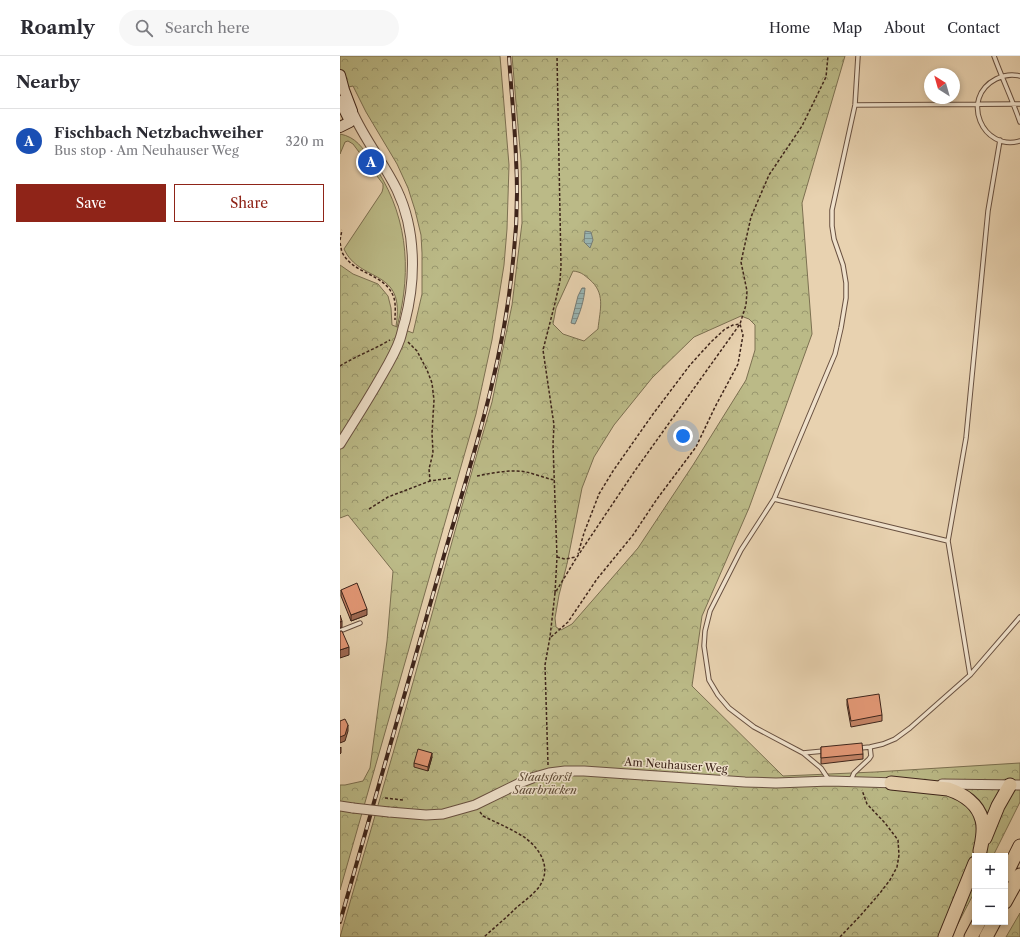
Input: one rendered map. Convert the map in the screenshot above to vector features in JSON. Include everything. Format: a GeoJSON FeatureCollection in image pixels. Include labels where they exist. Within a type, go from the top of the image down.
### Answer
{"type":"FeatureCollection","features":[{"type":"Feature","properties":{"kind":"highway"},"geometry":{"type":"LineString","coordinates":[[891,783],[948,789],[963,795],[978,810],[982,819],[982,841],[978,853]]}},
{"type":"Feature","properties":{"kind":"highway"},"geometry":{"type":"LineString","coordinates":[[979,853],[998,806],[1015,785]]}},
{"type":"Feature","properties":{"kind":"highway"},"geometry":{"type":"LineString","coordinates":[[1008,870],[1020,846]]}},
{"type":"Feature","properties":{"kind":"highway"},"geometry":{"type":"LineString","coordinates":[[945,937],[972,870]]}},
{"type":"Feature","properties":{"kind":"highway"},"geometry":{"type":"LineString","coordinates":[[1008,897],[1020,875]]}},
{"type":"Feature","properties":{"kind":"highway"},"geometry":{"type":"LineString","coordinates":[[971,937],[977,925]]}},
{"type":"Feature","properties":{"kind":"highway"},"geometry":{"type":"LineString","coordinates":[[986,937],[992,925]]}},
{"type":"Feature","properties":{"kind":"main road"},"geometry":{"type":"LineString","coordinates":[[340,75],[349,116]]}},
{"type":"Feature","properties":{"kind":"main road"},"geometry":{"type":"LineString","coordinates":[[340,101],[349,116]]}},
{"type":"Feature","properties":{"kind":"main road"},"geometry":{"type":"LineString","coordinates":[[340,127],[349,116]]}},
{"type":"Feature","properties":{"kind":"street"},"geometry":{"type":"LineString","coordinates":[[340,444],[388,365],[400,338],[408,308],[412,281],[411,238],[405,212],[397,191],[367,140],[349,116]]}},
{"type":"Feature","properties":{"kind":"street","name":"Am Neuhauser Weg"},"geometry":{"type":"LineString","coordinates":[[340,806],[426,815],[443,814],[475,805],[522,782],[548,773],[565,771],[745,782],[830,781],[1015,785]]}},
{"type":"Feature","properties":{"kind":"lane"},"geometry":{"type":"LineString","coordinates":[[830,781],[821,768],[803,753],[754,727],[729,708],[718,695],[709,680],[704,646],[705,631],[710,611],[741,550],[774,499],[835,354],[846,298],[846,283],[843,264],[834,239],[832,210],[855,105],[858,56]]}},
{"type":"Feature","properties":{"kind":"lane"},"geometry":{"type":"LineString","coordinates":[[994,56],[1001,76],[1014,103],[1020,122]]}},
{"type":"Feature","properties":{"kind":"lane"},"geometry":{"type":"LineString","coordinates":[[1020,76],[1001,76],[990,82],[980,96],[978,104],[978,116],[984,129],[989,134],[1000,140],[1011,142],[1020,141]]}},
{"type":"Feature","properties":{"kind":"lane"},"geometry":{"type":"LineString","coordinates":[[855,105],[1020,104]]}},
{"type":"Feature","properties":{"kind":"lane"},"geometry":{"type":"LineString","coordinates":[[970,675],[948,541],[966,438],[988,211],[1000,140]]}},
{"type":"Feature","properties":{"kind":"lane"},"geometry":{"type":"LineString","coordinates":[[774,499],[948,541]]}},
{"type":"Feature","properties":{"kind":"lane"},"geometry":{"type":"LineString","coordinates":[[855,748],[883,744],[895,739],[910,728],[970,675],[1020,617]]}},
{"type":"Feature","properties":{"kind":"lane"},"geometry":{"type":"LineString","coordinates":[[340,631],[360,622]]}},
{"type":"Feature","properties":{"kind":"lane"},"geometry":{"type":"LineString","coordinates":[[855,782],[854,773],[871,756],[870,747]]}},
{"type":"Feature","properties":{"kind":"lane"},"geometry":{"type":"LineString","coordinates":[[803,753],[825,751]]}},
{"type":"Feature","properties":{"kind":"path"},"geometry":{"type":"LineString","coordinates":[[548,773],[545,665],[555,593],[557,557],[554,480],[554,425],[544,350],[560,281],[561,266],[557,56]]}},
{"type":"Feature","properties":{"kind":"path"},"geometry":{"type":"LineString","coordinates":[[555,593],[577,557],[634,472],[740,324],[746,305],[747,291],[741,262],[751,217],[769,175],[802,126],[826,77],[828,56]]}},
{"type":"Feature","properties":{"kind":"path"},"geometry":{"type":"LineString","coordinates":[[340,240],[342,230]]}},
{"type":"Feature","properties":{"kind":"path"},"geometry":{"type":"LineString","coordinates":[[340,243],[342,252],[352,265],[379,279],[389,288],[394,298],[396,321]]}},
{"type":"Feature","properties":{"kind":"path"},"geometry":{"type":"LineString","coordinates":[[577,557],[584,533],[599,494],[613,471],[690,365],[725,329],[733,325],[740,324]]}},
{"type":"Feature","properties":{"kind":"path"},"geometry":{"type":"LineString","coordinates":[[550,637],[568,622],[597,579],[633,535],[658,498],[696,447],[738,364],[743,335],[740,324]]}},
{"type":"Feature","properties":{"kind":"path"},"geometry":{"type":"LineString","coordinates":[[340,366],[393,339],[400,338],[410,343],[417,351],[432,383],[434,400],[432,433],[433,453],[429,469],[430,481]]}},
{"type":"Feature","properties":{"kind":"path"},"geometry":{"type":"LineString","coordinates":[[477,476],[510,471],[525,472],[554,480]]}},
{"type":"Feature","properties":{"kind":"path"},"geometry":{"type":"LineString","coordinates":[[369,510],[388,497],[430,481],[452,478]]}},
{"type":"Feature","properties":{"kind":"path"},"geometry":{"type":"LineString","coordinates":[[557,557],[565,559],[577,557]]}},
{"type":"Feature","properties":{"kind":"path"},"geometry":{"type":"LineString","coordinates":[[840,937],[890,880],[897,867],[899,855],[898,840],[885,823],[867,804],[855,782]]}},
{"type":"Feature","properties":{"kind":"path"},"geometry":{"type":"LineString","coordinates":[[385,798],[403,800]]}},
{"type":"Feature","properties":{"kind":"path"},"geometry":{"type":"LineString","coordinates":[[475,805],[483,816],[520,834],[534,846],[541,855],[545,866],[544,877],[539,886],[484,937]]}},
{"type":"Feature","properties":{"kind":"green space"},"geometry":{"type":"Polygon","coordinates":[[[340,56],[500,56],[509,165],[504,265],[492,340],[476,414],[340,890],[340,785],[363,781],[370,768],[387,641],[393,571],[348,515],[340,518],[340,265],[353,274],[378,284],[388,296],[391,308],[392,325],[413,333],[422,294],[422,253],[421,235],[415,210],[408,188],[397,164],[366,112],[353,86],[340,89],[340,56]]]}},
{"type":"Feature","properties":{"kind":"green space","name":"Staatsforst Saarbrücken"},"geometry":{"type":"Polygon","coordinates":[[[512,56],[845,56],[802,203],[812,334],[749,508],[702,616],[692,686],[783,776],[1020,763],[1020,802],[994,853],[972,853],[972,897],[951,937],[340,937],[492,402],[512,305],[522,223],[521,161],[512,56]],[[573,271],[556,308],[553,324],[563,334],[584,341],[598,329],[601,302],[598,290],[594,284],[578,272],[573,271]],[[741,316],[694,337],[652,378],[614,425],[594,457],[582,488],[567,564],[559,595],[555,618],[556,627],[561,630],[572,624],[638,548],[693,465],[746,380],[755,350],[755,325],[749,319],[741,316]]]}},
{"type":"Feature","properties":{"kind":"green space"},"geometry":{"type":"Polygon","coordinates":[[[340,134],[346,135],[355,140],[365,152],[383,180],[399,220],[404,241],[405,283],[397,327],[397,307],[394,294],[388,285],[380,278],[360,268],[351,260],[344,249],[382,192],[383,184],[353,144],[348,141],[345,142],[340,154],[340,134]]]}},
{"type":"Feature","properties":{"kind":"green space"},"geometry":{"type":"Polygon","coordinates":[[[1020,913],[1020,937],[1006,937],[1020,913]]]}},
{"type":"Feature","properties":{"kind":"water"},"geometry":{"type":"Polygon","coordinates":[[[585,231],[591,232],[593,240],[590,248],[584,242],[585,231]]]}},
{"type":"Feature","properties":{"kind":"water"},"geometry":{"type":"Polygon","coordinates":[[[582,288],[585,288],[582,307],[575,324],[571,323],[578,296],[582,288]]]}},
{"type":"Feature","properties":{"kind":"building"},"geometry":{"type":"Polygon","coordinates":[[[357,583],[367,609],[351,615],[341,590],[357,583]]]}},
{"type":"Feature","properties":{"kind":"building"},"geometry":{"type":"Polygon","coordinates":[[[340,631],[342,631],[349,647],[340,650],[340,631]]]}},
{"type":"Feature","properties":{"kind":"building"},"geometry":{"type":"Polygon","coordinates":[[[879,694],[882,715],[851,721],[847,699],[879,694]]]}},
{"type":"Feature","properties":{"kind":"building"},"geometry":{"type":"Polygon","coordinates":[[[345,719],[348,725],[345,735],[340,737],[340,721],[345,719]]]}},
{"type":"Feature","properties":{"kind":"building"},"geometry":{"type":"Polygon","coordinates":[[[862,743],[863,754],[821,758],[821,747],[862,743]]]}},
{"type":"Feature","properties":{"kind":"building"},"geometry":{"type":"Polygon","coordinates":[[[418,749],[432,753],[428,767],[414,763],[418,749]]]}},
{"type":"Feature","properties":{"kind":"railway"},"geometry":{"type":"LineString","coordinates":[[340,922],[486,408],[503,335],[509,298],[517,210],[517,184],[509,56]]}},
{"type":"Feature","properties":{"kind":"place","name":"Fischbach Netzbachweiher"},"geometry":{"type":"Point","coordinates":[371,162]}}]}
